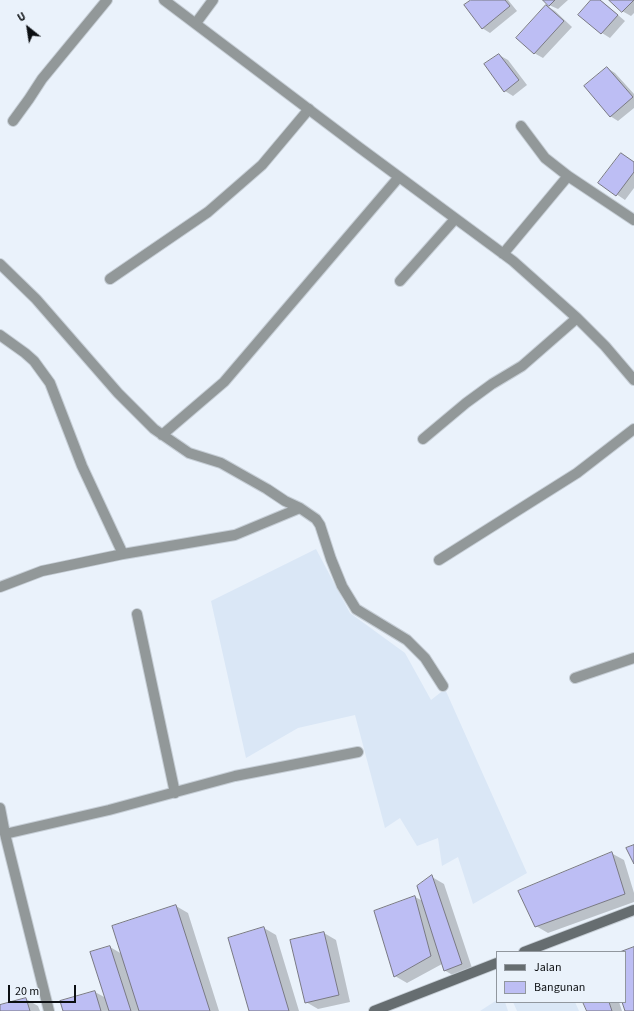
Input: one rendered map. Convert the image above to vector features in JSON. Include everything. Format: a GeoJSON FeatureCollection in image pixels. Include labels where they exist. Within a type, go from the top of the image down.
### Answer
{"type":"FeatureCollection","features":[{"type":"Feature","properties":{"kind":"main road"},"geometry":{"type":"LineString","coordinates":[[527,951],[634,910]]}},
{"type":"Feature","properties":{"kind":"main road"},"geometry":{"type":"LineString","coordinates":[[374,1011],[496,962]]}},
{"type":"Feature","properties":{"kind":"street"},"geometry":{"type":"LineString","coordinates":[[13,121],[42,79],[107,0]]}},
{"type":"Feature","properties":{"kind":"street"},"geometry":{"type":"LineString","coordinates":[[164,0],[513,261],[577,318],[605,346],[634,380]]}},
{"type":"Feature","properties":{"kind":"street"},"geometry":{"type":"LineString","coordinates":[[196,23],[212,0]]}},
{"type":"Feature","properties":{"kind":"street"},"geometry":{"type":"LineString","coordinates":[[110,279],[208,212],[262,165],[309,109]]}},
{"type":"Feature","properties":{"kind":"street"},"geometry":{"type":"LineString","coordinates":[[521,126],[545,158],[568,176],[634,220]]}},
{"type":"Feature","properties":{"kind":"street"},"geometry":{"type":"LineString","coordinates":[[503,254],[568,176]]}},
{"type":"Feature","properties":{"kind":"street"},"geometry":{"type":"LineString","coordinates":[[162,435],[224,382],[399,177]]}},
{"type":"Feature","properties":{"kind":"street"},"geometry":{"type":"LineString","coordinates":[[400,281],[455,219]]}},
{"type":"Feature","properties":{"kind":"street"},"geometry":{"type":"LineString","coordinates":[[0,264],[36,299],[118,393],[154,430],[189,453],[221,463],[300,508],[316,519],[320,525],[342,586],[356,609],[407,640],[425,658],[443,686]]}},
{"type":"Feature","properties":{"kind":"street"},"geometry":{"type":"LineString","coordinates":[[424,439],[466,403],[492,384],[522,366],[577,318]]}},
{"type":"Feature","properties":{"kind":"street"},"geometry":{"type":"LineString","coordinates":[[0,335],[29,357],[50,383],[82,466],[122,554]]}},
{"type":"Feature","properties":{"kind":"street"},"geometry":{"type":"LineString","coordinates":[[439,560],[577,473],[634,429]]}},
{"type":"Feature","properties":{"kind":"street"},"geometry":{"type":"LineString","coordinates":[[0,587],[42,571],[122,554],[235,535],[300,508]]}},
{"type":"Feature","properties":{"kind":"street"},"geometry":{"type":"LineString","coordinates":[[137,614],[175,793]]}},
{"type":"Feature","properties":{"kind":"street"},"geometry":{"type":"LineString","coordinates":[[575,678],[634,658]]}},
{"type":"Feature","properties":{"kind":"street"},"geometry":{"type":"LineString","coordinates":[[5,834],[109,810],[234,776],[358,752]]}},
{"type":"Feature","properties":{"kind":"street"},"geometry":{"type":"LineString","coordinates":[[0,808],[5,834],[49,1011]]}},
{"type":"Feature","properties":{"kind":"shaded area"},"geometry":{"type":"Polygon","coordinates":[[[316,549],[350,613],[405,653],[431,700],[445,689],[527,873],[473,904],[458,857],[442,866],[438,838],[417,846],[400,818],[385,828],[355,715],[298,728],[246,758],[211,601],[316,549]]]}},
{"type":"Feature","properties":{"kind":"shaded area"},"geometry":{"type":"Polygon","coordinates":[[[496,1001],[496,1003],[505,1003],[508,1011],[480,1011],[496,1001]]]}},
{"type":"Feature","properties":{"kind":"shaded area"},"geometry":{"type":"Polygon","coordinates":[[[513,1003],[575,1003],[579,1011],[517,1011],[513,1003]]]}},
{"type":"Feature","properties":{"kind":"building"},"geometry":{"type":"Polygon","coordinates":[[[471,0],[505,0],[510,6],[482,29],[464,5],[471,0]]]}},
{"type":"Feature","properties":{"kind":"building"},"geometry":{"type":"Polygon","coordinates":[[[543,0],[555,0],[549,6],[543,0]]]}},
{"type":"Feature","properties":{"kind":"building"},"geometry":{"type":"Polygon","coordinates":[[[591,0],[600,0],[618,15],[601,34],[578,15],[591,0]]]}},
{"type":"Feature","properties":{"kind":"building"},"geometry":{"type":"Polygon","coordinates":[[[609,0],[634,0],[622,12],[609,0]]]}},
{"type":"Feature","properties":{"kind":"building"},"geometry":{"type":"Polygon","coordinates":[[[546,5],[564,21],[534,54],[516,38],[546,5]]]}},
{"type":"Feature","properties":{"kind":"building"},"geometry":{"type":"Polygon","coordinates":[[[499,54],[519,80],[504,92],[484,64],[499,54]]]}},
{"type":"Feature","properties":{"kind":"building"},"geometry":{"type":"Polygon","coordinates":[[[607,67],[633,97],[610,117],[584,86],[607,67]]]}},
{"type":"Feature","properties":{"kind":"building"},"geometry":{"type":"Polygon","coordinates":[[[621,153],[634,162],[634,172],[616,196],[598,183],[621,153]]]}},
{"type":"Feature","properties":{"kind":"building"},"geometry":{"type":"Polygon","coordinates":[[[634,845],[634,864],[626,848],[634,845]]]}},
{"type":"Feature","properties":{"kind":"building"},"geometry":{"type":"Polygon","coordinates":[[[612,852],[625,894],[535,927],[518,891],[612,852]]]}},
{"type":"Feature","properties":{"kind":"building"},"geometry":{"type":"Polygon","coordinates":[[[432,875],[462,964],[444,971],[417,886],[432,875]]]}},
{"type":"Feature","properties":{"kind":"building"},"geometry":{"type":"Polygon","coordinates":[[[415,896],[431,956],[394,977],[374,911],[415,896]]]}},
{"type":"Feature","properties":{"kind":"building"},"geometry":{"type":"Polygon","coordinates":[[[176,905],[210,1011],[139,1011],[112,926],[176,905]]]}},
{"type":"Feature","properties":{"kind":"building"},"geometry":{"type":"Polygon","coordinates":[[[264,927],[289,1011],[249,1011],[228,938],[264,927]]]}},
{"type":"Feature","properties":{"kind":"building"},"geometry":{"type":"Polygon","coordinates":[[[324,932],[339,995],[305,1003],[290,940],[324,932]]]}},
{"type":"Feature","properties":{"kind":"building"},"geometry":{"type":"Polygon","coordinates":[[[110,946],[131,1011],[109,1011],[90,952],[110,946]]]}},
{"type":"Feature","properties":{"kind":"building"},"geometry":{"type":"Polygon","coordinates":[[[634,947],[634,1011],[625,1011],[622,1003],[626,1003],[626,951],[623,951],[634,947]]]}},
{"type":"Feature","properties":{"kind":"building"},"geometry":{"type":"Polygon","coordinates":[[[95,991],[101,1011],[63,1011],[60,1001],[95,991]]]}},
{"type":"Feature","properties":{"kind":"building"},"geometry":{"type":"Polygon","coordinates":[[[26,998],[30,1011],[0,1011],[0,1005],[26,998]]]}},
{"type":"Feature","properties":{"kind":"building"},"geometry":{"type":"Polygon","coordinates":[[[583,1003],[609,1003],[612,1011],[587,1011],[583,1003]]]}}]}
